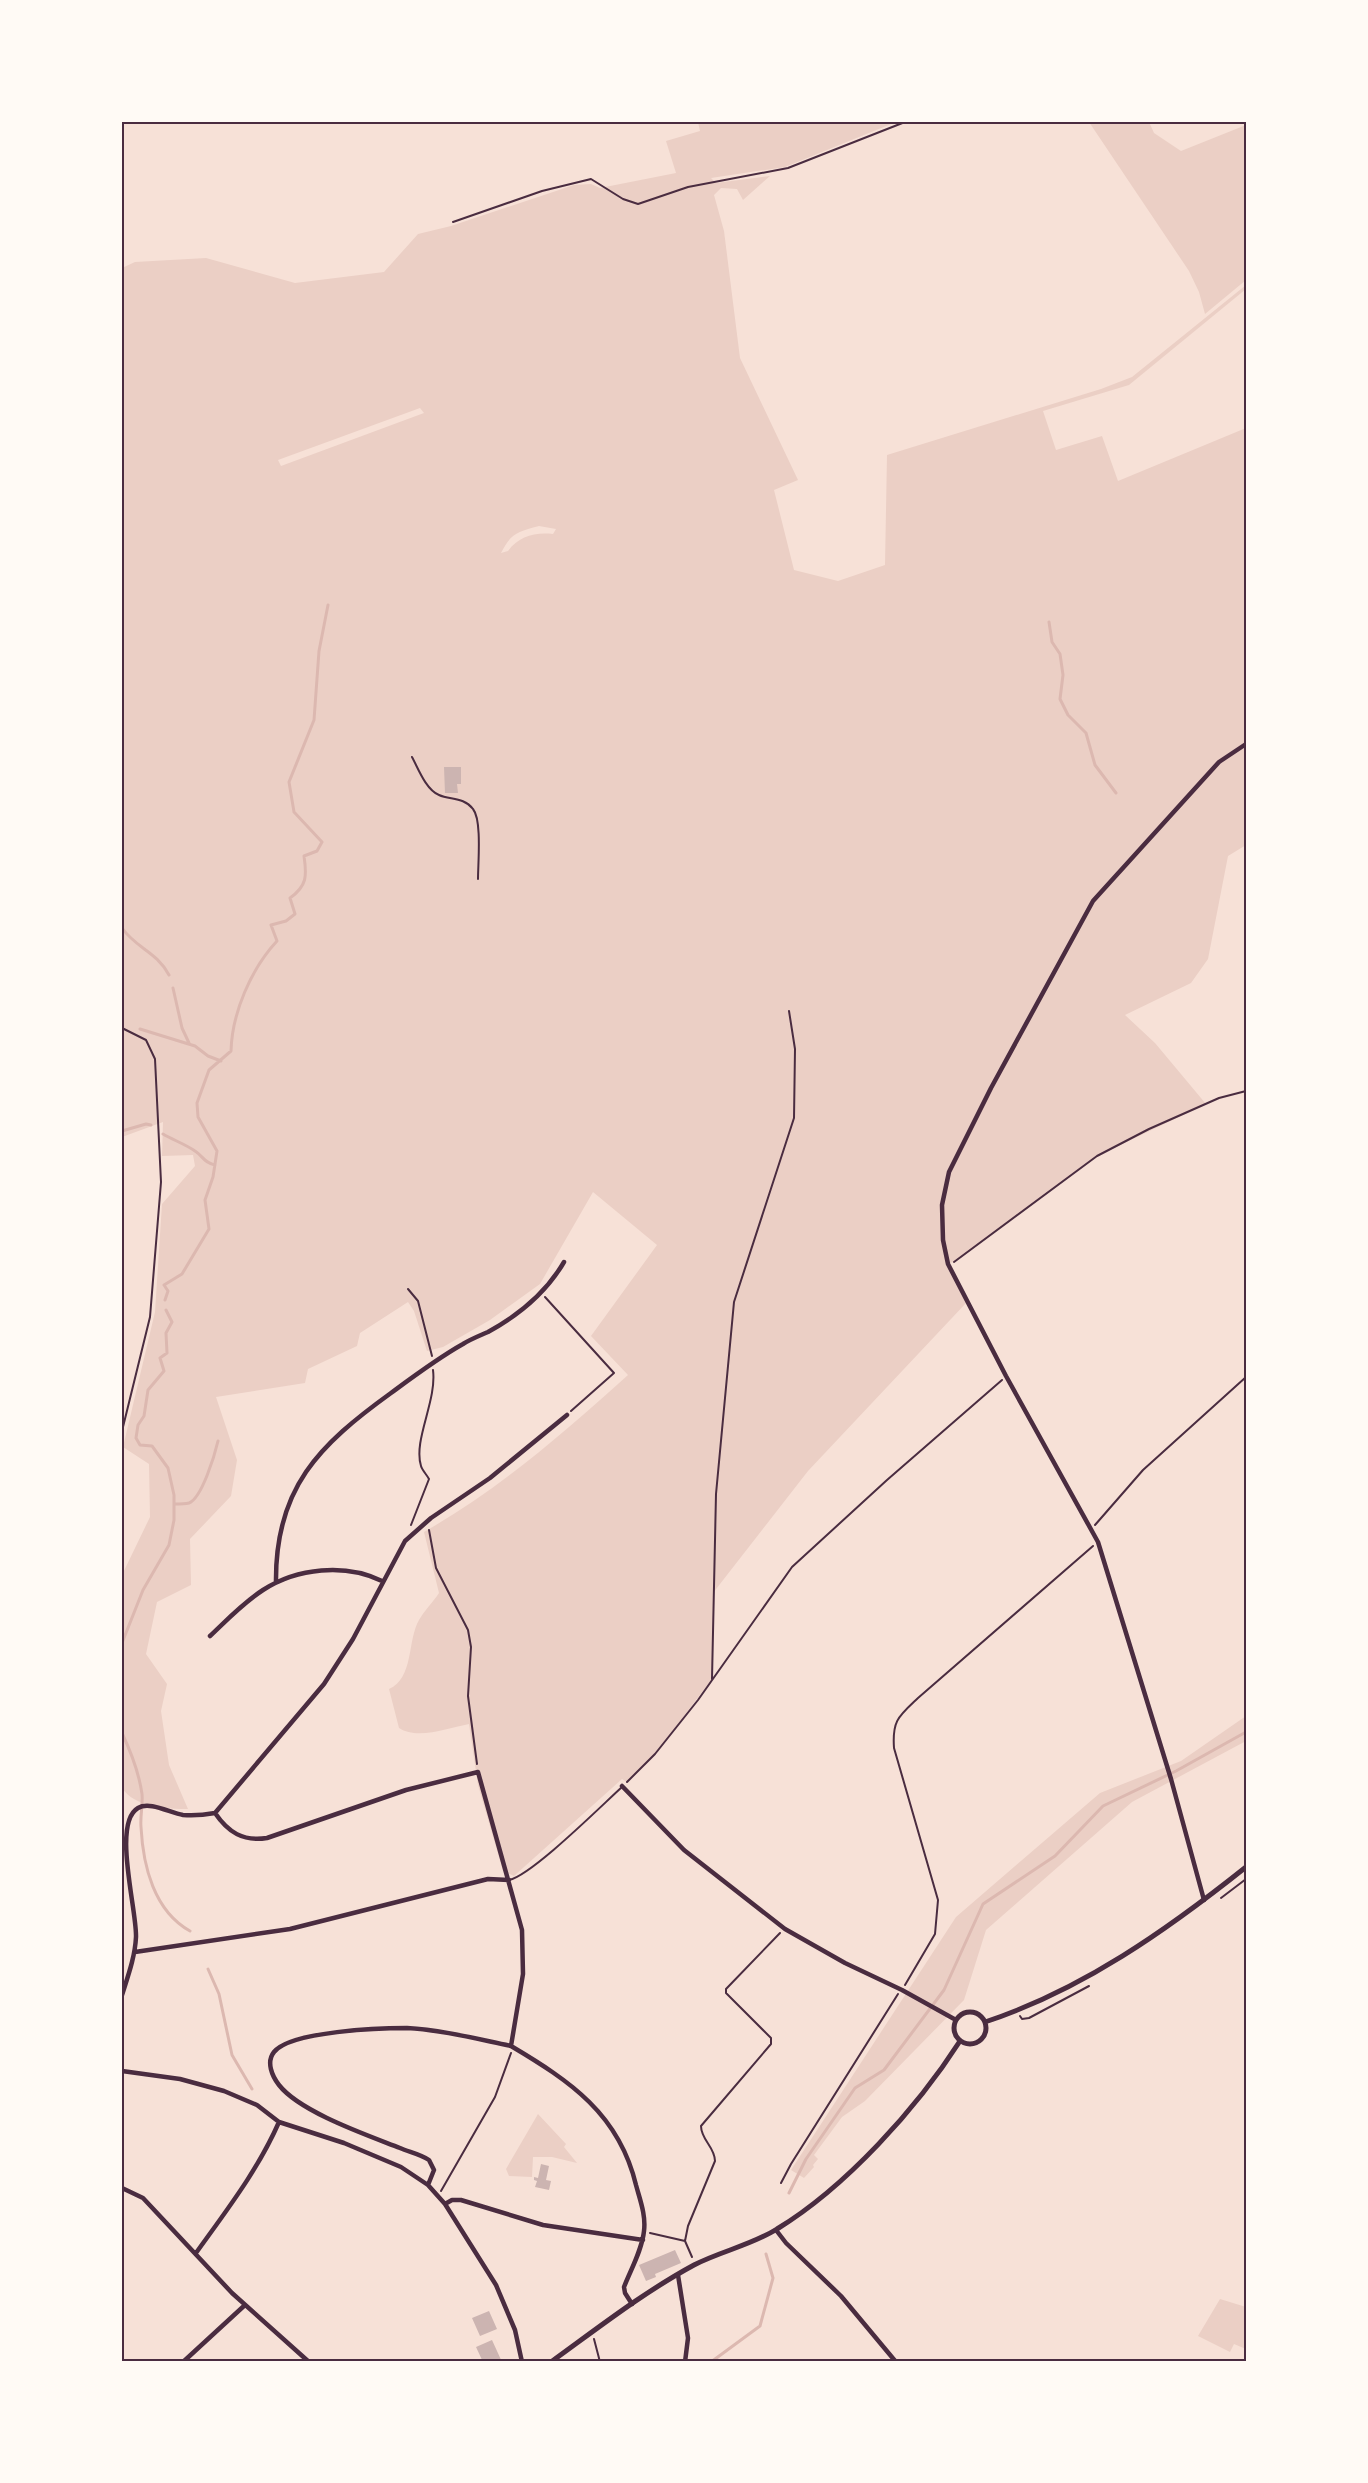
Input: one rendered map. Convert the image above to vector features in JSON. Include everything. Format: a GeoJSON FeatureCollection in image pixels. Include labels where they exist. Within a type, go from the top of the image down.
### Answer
{"type":"FeatureCollection","features":[{"type":"Feature","properties":{"kind":"street"},"geometry":{"type":"LineString","coordinates":[[1204,1900],[1171,1779],[1098,1542],[1006,1376],[948,1264],[943,1240],[942,1205],[949,1172],[991,1088],[1093,901],[1219,762],[1246,744]]}},
{"type":"Feature","properties":{"kind":"street"},"geometry":{"type":"LineString","coordinates":[[276,1582],[280,1531],[291,1500],[307,1468],[325,1445],[351,1422],[432,1364],[464,1343],[509,1320],[552,1283],[564,1262]]}},
{"type":"Feature","properties":{"kind":"street"},"geometry":{"type":"LineString","coordinates":[[122,1995],[135,1952],[135,1911],[125,1851],[129,1819],[138,1808],[145,1807],[199,1816],[215,1813],[324,1684],[353,1639],[405,1541],[428,1521],[490,1478],[567,1415]]}},
{"type":"Feature","properties":{"kind":"street"},"geometry":{"type":"LineString","coordinates":[[210,1636],[249,1600],[276,1582],[299,1574],[339,1570],[362,1573],[382,1581]]}},
{"type":"Feature","properties":{"kind":"street"},"geometry":{"type":"LineString","coordinates":[[215,1813],[225,1827],[235,1834],[253,1840],[267,1838],[406,1790],[478,1772],[522,1930],[523,1974],[512,2046]]}},
{"type":"Feature","properties":{"kind":"street"},"geometry":{"type":"LineString","coordinates":[[622,1786],[684,1850],[785,1929],[845,1963],[940,2009],[956,2020]]}},
{"type":"Feature","properties":{"kind":"street"},"geometry":{"type":"LineString","coordinates":[[985,2022],[1058,1993],[1117,1958],[1204,1900],[1246,1867]]}},
{"type":"Feature","properties":{"kind":"street"},"geometry":{"type":"LineString","coordinates":[[135,1952],[290,1929],[488,1880],[509,1880]]}},
{"type":"Feature","properties":{"kind":"street"},"geometry":{"type":"LineString","coordinates":[[969,2012],[978,2014],[985,2022],[986,2032],[980,2041],[969,2044],[960,2041],[954,2033],[956,2020],[969,2012]]}},
{"type":"Feature","properties":{"kind":"street"},"geometry":{"type":"LineString","coordinates":[[428,2185],[434,2170],[433,2165],[424,2157],[333,2119],[292,2097],[279,2084],[271,2069],[273,2053],[279,2047],[298,2040],[349,2030],[408,2028],[437,2031],[512,2046],[555,2072],[590,2100],[601,2113],[624,2148],[633,2172],[644,2214],[644,2232],[624,2287],[632,2304]]}},
{"type":"Feature","properties":{"kind":"street"},"geometry":{"type":"LineString","coordinates":[[551,2361],[678,2275],[776,2230],[831,2189],[904,2114],[960,2041]]}},
{"type":"Feature","properties":{"kind":"street"},"geometry":{"type":"LineString","coordinates":[[122,2071],[203,2083],[257,2105],[279,2122],[344,2144],[401,2167],[428,2185],[445,2204],[496,2285],[515,2330],[522,2361]]}},
{"type":"Feature","properties":{"kind":"street"},"geometry":{"type":"LineString","coordinates":[[196,2253],[242,2190],[279,2122]]}},
{"type":"Feature","properties":{"kind":"street"},"geometry":{"type":"LineString","coordinates":[[122,2188],[143,2198],[245,2305],[309,2361]]}},
{"type":"Feature","properties":{"kind":"street"},"geometry":{"type":"LineString","coordinates":[[445,2204],[452,2200],[461,2200],[543,2225],[643,2240]]}},
{"type":"Feature","properties":{"kind":"street"},"geometry":{"type":"LineString","coordinates":[[776,2230],[786,2243],[841,2296],[896,2361]]}},
{"type":"Feature","properties":{"kind":"street"},"geometry":{"type":"LineString","coordinates":[[678,2275],[688,2338],[685,2361]]}},
{"type":"Feature","properties":{"kind":"street"},"geometry":{"type":"LineString","coordinates":[[183,2361],[245,2305]]}},
{"type":"Feature","properties":{"kind":"lane"},"geometry":{"type":"LineString","coordinates":[[509,1880],[517,1878],[549,1854],[622,1786]]}},
{"type":"Feature","properties":{"kind":"path"},"geometry":{"type":"LineString","coordinates":[[453,222],[542,191],[591,179],[623,199],[638,204],[688,187],[788,168],[905,122]]}},
{"type":"Feature","properties":{"kind":"path"},"geometry":{"type":"LineString","coordinates":[[412,757],[437,795],[464,801],[474,810],[478,824],[478,879]]}},
{"type":"Feature","properties":{"kind":"path"},"geometry":{"type":"LineString","coordinates":[[712,1679],[716,1494],[735,1302],[794,1118],[795,1049],[789,1011]]}},
{"type":"Feature","properties":{"kind":"path"},"geometry":{"type":"LineString","coordinates":[[122,1028],[146,1040],[155,1059],[161,1182],[152,1307],[122,1431]]}},
{"type":"Feature","properties":{"kind":"path"},"geometry":{"type":"LineString","coordinates":[[948,1264],[957,1260],[1097,1156],[1149,1129],[1219,1098],[1246,1091]]}},
{"type":"Feature","properties":{"kind":"path"},"geometry":{"type":"LineString","coordinates":[[405,1541],[429,1479],[421,1466],[421,1442],[435,1382],[430,1347],[418,1301],[408,1289]]}},
{"type":"Feature","properties":{"kind":"path"},"geometry":{"type":"LineString","coordinates":[[542,1293],[614,1373],[567,1415]]}},
{"type":"Feature","properties":{"kind":"path"},"geometry":{"type":"LineString","coordinates":[[1092,1530],[1143,1470],[1246,1377]]}},
{"type":"Feature","properties":{"kind":"path"},"geometry":{"type":"LineString","coordinates":[[627,1782],[655,1754],[792,1567],[996,1385]]}},
{"type":"Feature","properties":{"kind":"path"},"geometry":{"type":"LineString","coordinates":[[428,1521],[436,1568],[468,1630],[471,1647],[468,1695],[478,1772]]}},
{"type":"Feature","properties":{"kind":"path"},"geometry":{"type":"LineString","coordinates":[[781,2183],[790,2163],[902,1990],[935,1934],[938,1900],[894,1748],[893,1732],[897,1718],[1098,1542]]}},
{"type":"Feature","properties":{"kind":"path"},"geometry":{"type":"LineString","coordinates":[[696,2265],[685,2241],[688,2226],[715,2161],[715,2153],[701,2133],[701,2126],[771,2044],[771,2038],[726,1993],[726,1989],[780,1933]]}},
{"type":"Feature","properties":{"kind":"path"},"geometry":{"type":"LineString","coordinates":[[438,2194],[446,2186],[452,2170],[495,2097],[512,2046]]}},
{"type":"Feature","properties":{"kind":"path"},"geometry":{"type":"LineString","coordinates":[[644,2232],[685,2241]]}},
{"type":"Feature","properties":{"kind":"path"},"geometry":{"type":"LineString","coordinates":[[594,2338],[600,2361]]}},
{"type":"Feature","properties":{"kind":"shaded area"},"geometry":{"type":"Polygon","coordinates":[[[698,122],[896,122],[785,167],[711,178],[716,183],[770,176],[743,200],[737,189],[721,188],[714,195],[724,231],[740,358],[798,480],[774,490],[794,570],[838,581],[885,565],[887,455],[1101,389],[1132,377],[1246,285],[1246,289],[1129,385],[1043,411],[1056,450],[1102,436],[1118,481],[1246,428],[1246,845],[1228,856],[1208,959],[1191,983],[1125,1015],[1155,1043],[1206,1104],[1097,1156],[957,1260],[948,1264],[967,1302],[808,1471],[713,1593],[712,1679],[655,1754],[627,1782],[622,1779],[514,1876],[503,1871],[478,1785],[469,1724],[424,1733],[399,1728],[389,1689],[403,1677],[415,1629],[423,1613],[439,1593],[424,1532],[505,1479],[628,1375],[591,1336],[657,1245],[593,1192],[540,1284],[490,1320],[443,1347],[427,1351],[414,1311],[408,1302],[360,1333],[357,1346],[308,1369],[305,1383],[216,1397],[237,1460],[231,1496],[190,1539],[191,1585],[157,1602],[146,1654],[167,1684],[161,1711],[169,1765],[188,1809],[152,1806],[134,1799],[122,1788],[122,1575],[150,1517],[149,1464],[123,1447],[155,1312],[162,1204],[195,1166],[193,1155],[162,1156],[163,1122],[122,1137],[122,268],[135,262],[206,258],[295,283],[384,272],[418,234],[451,226],[574,185],[591,184],[600,188],[676,173],[666,141],[700,131],[698,122]],[[420,408],[278,460],[281,466],[424,413],[420,408]],[[539,526],[516,534],[508,541],[501,553],[508,551],[522,539],[540,534],[553,534],[556,529],[539,526]]]}},
{"type":"Feature","properties":{"kind":"shaded area"},"geometry":{"type":"Polygon","coordinates":[[[1089,122],[1149,122],[1154,133],[1181,151],[1246,125],[1246,280],[1205,314],[1199,292],[1189,271],[1089,122]]]}},
{"type":"Feature","properties":{"kind":"shaded area"},"geometry":{"type":"Polygon","coordinates":[[[1246,1716],[1246,1741],[1132,1802],[986,1930],[964,2000],[865,2101],[842,2117],[814,2155],[818,2159],[804,2178],[791,2170],[956,1917],[1100,1793],[1181,1761],[1246,1716]]]}},
{"type":"Feature","properties":{"kind":"shaded area"},"geometry":{"type":"Polygon","coordinates":[[[538,2114],[566,2144],[564,2147],[577,2163],[552,2157],[533,2157],[532,2177],[509,2176],[506,2169],[538,2114]]]}},
{"type":"Feature","properties":{"kind":"shaded area"},"geometry":{"type":"Polygon","coordinates":[[[1220,2299],[1246,2307],[1246,2349],[1234,2344],[1230,2352],[1198,2336],[1220,2299]]]}},
{"type":"Feature","properties":{"kind":"building"},"geometry":{"type":"Polygon","coordinates":[[[444,767],[461,767],[461,784],[457,784],[458,793],[445,793],[444,767]]]}},
{"type":"Feature","properties":{"kind":"building"},"geometry":{"type":"Polygon","coordinates":[[[541,2164],[549,2166],[546,2180],[551,2181],[549,2190],[535,2187],[537,2181],[534,2177],[538,2178],[541,2164]]]}},
{"type":"Feature","properties":{"kind":"building"},"geometry":{"type":"Polygon","coordinates":[[[675,2250],[681,2263],[655,2274],[656,2277],[646,2281],[639,2265],[675,2250]]]}},
{"type":"Feature","properties":{"kind":"building"},"geometry":{"type":"Polygon","coordinates":[[[489,2311],[497,2329],[480,2336],[472,2318],[489,2311]]]}},
{"type":"Feature","properties":{"kind":"building"},"geometry":{"type":"Polygon","coordinates":[[[492,2340],[502,2362],[483,2362],[476,2347],[492,2340]]]}},
{"type":"Feature","properties":{"kind":"waterway"},"geometry":{"type":"LineString","coordinates":[[165,1300],[168,1291],[164,1285],[182,1274],[209,1229],[205,1200],[213,1177],[217,1151],[198,1117],[197,1103],[209,1070],[231,1051],[235,1022],[245,992],[259,965],[277,941],[271,925],[286,921],[295,914],[290,898],[296,894],[305,880],[304,856],[317,851],[322,842],[294,812],[289,782],[314,720],[319,651],[328,605]]}},
{"type":"Feature","properties":{"kind":"waterway"},"geometry":{"type":"LineString","coordinates":[[1049,622],[1052,642],[1060,654],[1063,675],[1060,699],[1068,715],[1086,733],[1095,765],[1116,793]]}},
{"type":"Feature","properties":{"kind":"waterway"},"geometry":{"type":"LineString","coordinates":[[122,928],[158,960],[169,975]]}},
{"type":"Feature","properties":{"kind":"waterway"},"geometry":{"type":"LineString","coordinates":[[173,988],[182,1028],[189,1043]]}},
{"type":"Feature","properties":{"kind":"waterway"},"geometry":{"type":"LineString","coordinates":[[140,1029],[195,1046],[208,1056],[221,1061]]}},
{"type":"Feature","properties":{"kind":"waterway"},"geometry":{"type":"LineString","coordinates":[[122,1131],[146,1124],[151,1125]]}},
{"type":"Feature","properties":{"kind":"waterway"},"geometry":{"type":"LineString","coordinates":[[163,1134],[215,1165]]}},
{"type":"Feature","properties":{"kind":"waterway"},"geometry":{"type":"LineString","coordinates":[[122,1643],[143,1590],[169,1545],[174,1520],[174,1495],[168,1468],[152,1446],[140,1445],[136,1438],[138,1425],[144,1416],[148,1390],[164,1371],[160,1358],[167,1353],[166,1333],[172,1322],[166,1310]]}},
{"type":"Feature","properties":{"kind":"waterway"},"geometry":{"type":"LineString","coordinates":[[174,1504],[189,1503],[199,1493],[218,1441]]}},
{"type":"Feature","properties":{"kind":"waterway"},"geometry":{"type":"LineString","coordinates":[[122,1697],[122,1710]]}},
{"type":"Feature","properties":{"kind":"waterway"},"geometry":{"type":"LineString","coordinates":[[789,2193],[806,2159],[855,2088],[884,2070],[944,1990],[983,1904],[1055,1856],[1103,1806],[1176,1771],[1246,1732]]}},
{"type":"Feature","properties":{"kind":"waterway"},"geometry":{"type":"LineString","coordinates":[[122,1733],[141,1786],[142,1842],[148,1872],[159,1900],[167,1912],[190,1931]]}},
{"type":"Feature","properties":{"kind":"waterway"},"geometry":{"type":"LineString","coordinates":[[208,1969],[219,1994],[232,2055],[252,2089]]}},
{"type":"Feature","properties":{"kind":"waterway"},"geometry":{"type":"LineString","coordinates":[[711,2362],[760,2326],[773,2278],[766,2254]]}}]}
